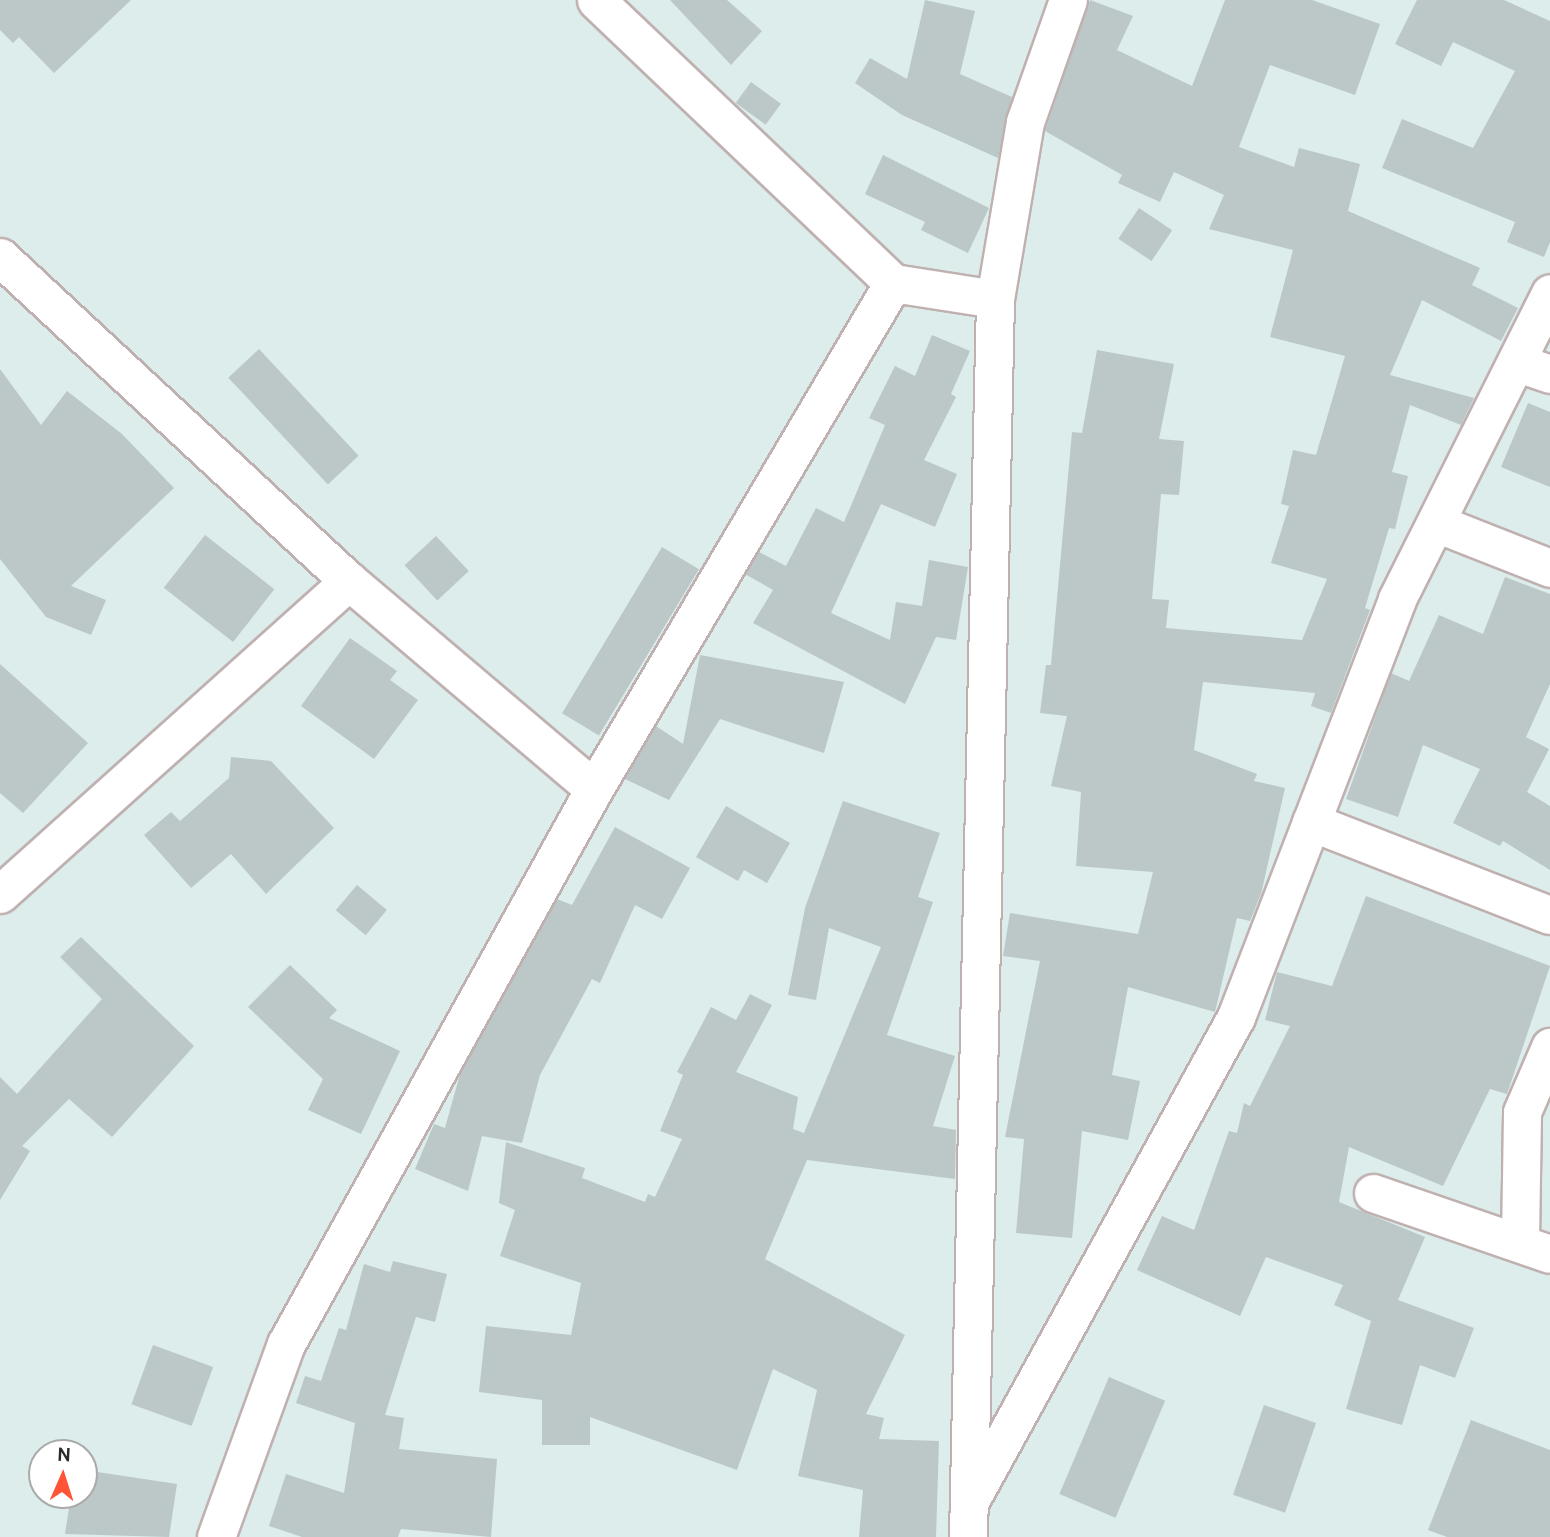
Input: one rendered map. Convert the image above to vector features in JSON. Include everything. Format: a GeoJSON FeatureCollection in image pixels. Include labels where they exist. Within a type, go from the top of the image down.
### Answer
{"type":"FeatureCollection","features":[{"type":"Feature","properties":{"kind":"street"},"geometry":{"type":"LineString","coordinates":[[596,0],[893,284],[995,299]]}},
{"type":"Feature","properties":{"kind":"street"},"geometry":{"type":"LineString","coordinates":[[968,1520],[995,299],[1026,122],[1068,0]]}},
{"type":"Feature","properties":{"kind":"street"},"geometry":{"type":"LineString","coordinates":[[0,257],[349,581],[593,789]]}},
{"type":"Feature","properties":{"kind":"street"},"geometry":{"type":"LineString","coordinates":[[216,1537],[286,1345],[593,789],[893,284]]}},
{"type":"Feature","properties":{"kind":"street"},"geometry":{"type":"LineString","coordinates":[[968,1520],[1236,1017],[1397,599],[1436,523],[1534,368],[1550,293]]}},
{"type":"Feature","properties":{"kind":"street"},"geometry":{"type":"LineString","coordinates":[[1436,523],[1550,568]]}},
{"type":"Feature","properties":{"kind":"street"},"geometry":{"type":"LineString","coordinates":[[0,894],[349,581]]}},
{"type":"Feature","properties":{"kind":"street"},"geometry":{"type":"LineString","coordinates":[[1311,822],[1550,915]]}},
{"type":"Feature","properties":{"kind":"street"},"geometry":{"type":"LineString","coordinates":[[1373,1193],[1535,1247],[1522,1112],[1550,1047]]}},
{"type":"Feature","properties":{"kind":"building"},"geometry":{"type":"Polygon","coordinates":[[[0,0],[131,0],[54,73],[19,37],[13,43],[0,30],[0,0]]]}},
{"type":"Feature","properties":{"kind":"building"},"geometry":{"type":"Polygon","coordinates":[[[670,0],[727,0],[762,31],[731,65],[670,0]]]}},
{"type":"Feature","properties":{"kind":"building"},"geometry":{"type":"Polygon","coordinates":[[[925,0],[975,11],[960,74],[1012,97],[998,158],[902,115],[855,83],[870,58],[907,79],[925,0]]]}},
{"type":"Feature","properties":{"kind":"building"},"geometry":{"type":"Polygon","coordinates":[[[1090,0],[1133,16],[1117,50],[1192,86],[1225,0],[1312,0],[1380,24],[1355,95],[1270,65],[1239,147],[1294,167],[1299,148],[1360,164],[1348,211],[1480,268],[1472,285],[1518,308],[1501,341],[1422,300],[1390,375],[1474,398],[1461,425],[1410,405],[1392,472],[1408,476],[1395,529],[1389,528],[1365,608],[1370,610],[1331,713],[1311,706],[1315,693],[1203,682],[1194,750],[1257,774],[1254,781],[1285,788],[1261,894],[1250,921],[1237,918],[1215,1012],[1128,987],[1112,1075],[1140,1081],[1128,1140],[1082,1131],[1072,1238],[1016,1233],[1024,1139],[1005,1137],[1040,961],[1003,956],[1010,913],[1138,934],[1153,872],[1076,866],[1081,792],[1051,786],[1067,716],[1040,713],[1046,665],[1051,665],[1072,432],[1082,433],[1097,350],[1174,364],[1159,439],[1184,441],[1179,495],[1161,494],[1152,599],[1169,600],[1166,628],[1302,640],[1327,579],[1271,563],[1289,506],[1281,504],[1293,450],[1316,455],[1345,356],[1270,337],[1293,250],[1209,229],[1224,195],[1174,172],[1160,202],[1118,183],[1122,175],[1045,131],[1090,0]]]}},
{"type":"Feature","properties":{"kind":"building"},"geometry":{"type":"Polygon","coordinates":[[[1417,0],[1504,0],[1550,21],[1550,242],[1544,257],[1507,242],[1515,222],[1382,168],[1402,119],[1473,148],[1515,71],[1453,42],[1441,66],[1395,44],[1417,0]]]}},
{"type":"Feature","properties":{"kind":"building"},"geometry":{"type":"Polygon","coordinates":[[[751,82],[781,104],[766,125],[736,103],[751,82]]]}},
{"type":"Feature","properties":{"kind":"building"},"geometry":{"type":"Polygon","coordinates":[[[883,155],[989,208],[968,253],[921,230],[925,222],[865,194],[883,155]]]}},
{"type":"Feature","properties":{"kind":"building"},"geometry":{"type":"Polygon","coordinates":[[[1139,208],[1172,230],[1151,261],[1118,239],[1139,208]]]}},
{"type":"Feature","properties":{"kind":"building"},"geometry":{"type":"Polygon","coordinates":[[[932,335],[970,351],[951,394],[956,397],[924,460],[957,474],[935,527],[881,504],[831,613],[890,640],[896,602],[922,606],[929,560],[968,567],[956,640],[936,637],[905,704],[753,623],[773,590],[745,574],[759,552],[786,566],[816,508],[844,522],[885,425],[869,418],[895,366],[915,376],[932,335]]]}},
{"type":"Feature","properties":{"kind":"building"},"geometry":{"type":"Polygon","coordinates":[[[259,349],[359,456],[328,484],[228,378],[259,349]]]}},
{"type":"Feature","properties":{"kind":"building"},"geometry":{"type":"Polygon","coordinates":[[[0,369],[41,425],[67,391],[122,434],[174,488],[71,586],[106,600],[91,635],[46,617],[0,559],[0,369]]]}},
{"type":"Feature","properties":{"kind":"building"},"geometry":{"type":"Polygon","coordinates":[[[1528,403],[1550,412],[1550,487],[1501,467],[1528,403]]]}},
{"type":"Feature","properties":{"kind":"building"},"geometry":{"type":"Polygon","coordinates":[[[205,535],[274,589],[233,642],[164,588],[205,535]]]}},
{"type":"Feature","properties":{"kind":"building"},"geometry":{"type":"Polygon","coordinates":[[[436,536],[469,571],[437,600],[405,565],[436,536]]]}},
{"type":"Feature","properties":{"kind":"building"},"geometry":{"type":"Polygon","coordinates":[[[662,547],[699,569],[599,735],[562,713],[662,547]]]}},
{"type":"Feature","properties":{"kind":"building"},"geometry":{"type":"Polygon","coordinates":[[[1505,577],[1550,594],[1550,684],[1526,737],[1549,749],[1527,792],[1550,806],[1550,870],[1503,841],[1500,846],[1453,823],[1480,769],[1423,745],[1398,817],[1346,799],[1391,673],[1409,681],[1439,615],[1483,634],[1505,577]]]}},
{"type":"Feature","properties":{"kind":"building"},"geometry":{"type":"Polygon","coordinates":[[[350,638],[397,671],[390,680],[418,700],[374,759],[301,706],[350,638]]]}},
{"type":"Feature","properties":{"kind":"building"},"geometry":{"type":"Polygon","coordinates":[[[700,655],[844,682],[824,753],[720,719],[669,800],[625,779],[656,726],[683,744],[700,655]]]}},
{"type":"Feature","properties":{"kind":"building"},"geometry":{"type":"Polygon","coordinates":[[[0,664],[88,743],[23,813],[0,793],[0,664]]]}},
{"type":"Feature","properties":{"kind":"building"},"geometry":{"type":"Polygon","coordinates":[[[231,757],[271,761],[334,828],[266,894],[231,854],[191,888],[144,835],[171,812],[180,821],[229,778],[231,757]]]}},
{"type":"Feature","properties":{"kind":"building"},"geometry":{"type":"Polygon","coordinates":[[[843,801],[940,833],[918,897],[933,902],[887,1035],[955,1056],[933,1126],[956,1130],[955,1179],[807,1160],[765,1259],[905,1335],[866,1414],[884,1418],[879,1439],[939,1441],[936,1537],[859,1537],[863,1490],[798,1476],[817,1390],[773,1369],[737,1470],[590,1417],[590,1445],[542,1445],[542,1400],[479,1392],[486,1326],[571,1335],[581,1283],[500,1256],[515,1210],[499,1203],[506,1142],[585,1168],[582,1178],[645,1202],[648,1194],[655,1197],[682,1139],[660,1131],[683,1075],[677,1072],[711,1007],[736,1020],[750,994],[772,1005],[736,1072],[798,1097],[793,1129],[804,1133],[881,947],[829,928],[816,1000],[788,995],[805,908],[843,801]]]}},
{"type":"Feature","properties":{"kind":"building"},"geometry":{"type":"Polygon","coordinates":[[[726,806],[790,843],[767,883],[744,870],[738,881],[696,857],[726,806]]]}},
{"type":"Feature","properties":{"kind":"building"},"geometry":{"type":"Polygon","coordinates":[[[615,827],[690,868],[662,919],[635,905],[600,983],[592,979],[540,1075],[522,1143],[482,1136],[468,1191],[415,1169],[434,1124],[445,1128],[460,1074],[557,899],[572,905],[615,827]]]}},
{"type":"Feature","properties":{"kind":"building"},"geometry":{"type":"Polygon","coordinates":[[[357,885],[387,910],[366,935],[336,910],[357,885]]]}},
{"type":"Feature","properties":{"kind":"building"},"geometry":{"type":"Polygon","coordinates":[[[1366,896],[1550,966],[1507,1094],[1490,1089],[1443,1186],[1349,1147],[1339,1202],[1425,1237],[1398,1300],[1474,1328],[1455,1378],[1420,1365],[1402,1425],[1346,1409],[1371,1321],[1334,1305],[1343,1285],[1266,1257],[1240,1316],[1137,1270],[1162,1216],[1194,1230],[1229,1131],[1237,1133],[1244,1103],[1250,1106],[1290,1026],[1265,1020],[1277,972],[1332,986],[1366,896]]]}},
{"type":"Feature","properties":{"kind":"building"},"geometry":{"type":"Polygon","coordinates":[[[81,937],[194,1046],[112,1137],[69,1099],[22,1146],[30,1151],[0,1200],[0,1077],[17,1094],[102,999],[60,957],[81,937]]]}},
{"type":"Feature","properties":{"kind":"building"},"geometry":{"type":"Polygon","coordinates":[[[290,965],[337,1010],[329,1018],[400,1051],[361,1134],[308,1110],[323,1079],[248,1007],[290,965]]]}},
{"type":"Feature","properties":{"kind":"building"},"geometry":{"type":"Polygon","coordinates":[[[393,1261],[447,1274],[435,1322],[416,1317],[385,1415],[404,1418],[399,1449],[497,1459],[491,1537],[401,1529],[398,1537],[302,1537],[269,1526],[286,1474],[344,1493],[355,1423],[296,1403],[305,1376],[321,1381],[339,1328],[346,1330],[364,1264],[390,1272],[393,1261]]]}},
{"type":"Feature","properties":{"kind":"building"},"geometry":{"type":"Polygon","coordinates":[[[153,1345],[213,1367],[192,1426],[131,1404],[153,1345]]]}},
{"type":"Feature","properties":{"kind":"building"},"geometry":{"type":"Polygon","coordinates":[[[1109,1377],[1165,1401],[1116,1518],[1059,1494],[1109,1377]]]}},
{"type":"Feature","properties":{"kind":"building"},"geometry":{"type":"Polygon","coordinates":[[[1264,1405],[1316,1423],[1285,1513],[1233,1495],[1264,1405]]]}},
{"type":"Feature","properties":{"kind":"building"},"geometry":{"type":"Polygon","coordinates":[[[1471,1420],[1550,1450],[1550,1537],[1447,1537],[1428,1530],[1471,1420]]]}},
{"type":"Feature","properties":{"kind":"building"},"geometry":{"type":"Polygon","coordinates":[[[98,1472],[177,1484],[169,1537],[65,1534],[69,1509],[98,1509],[98,1472]]]}}]}
